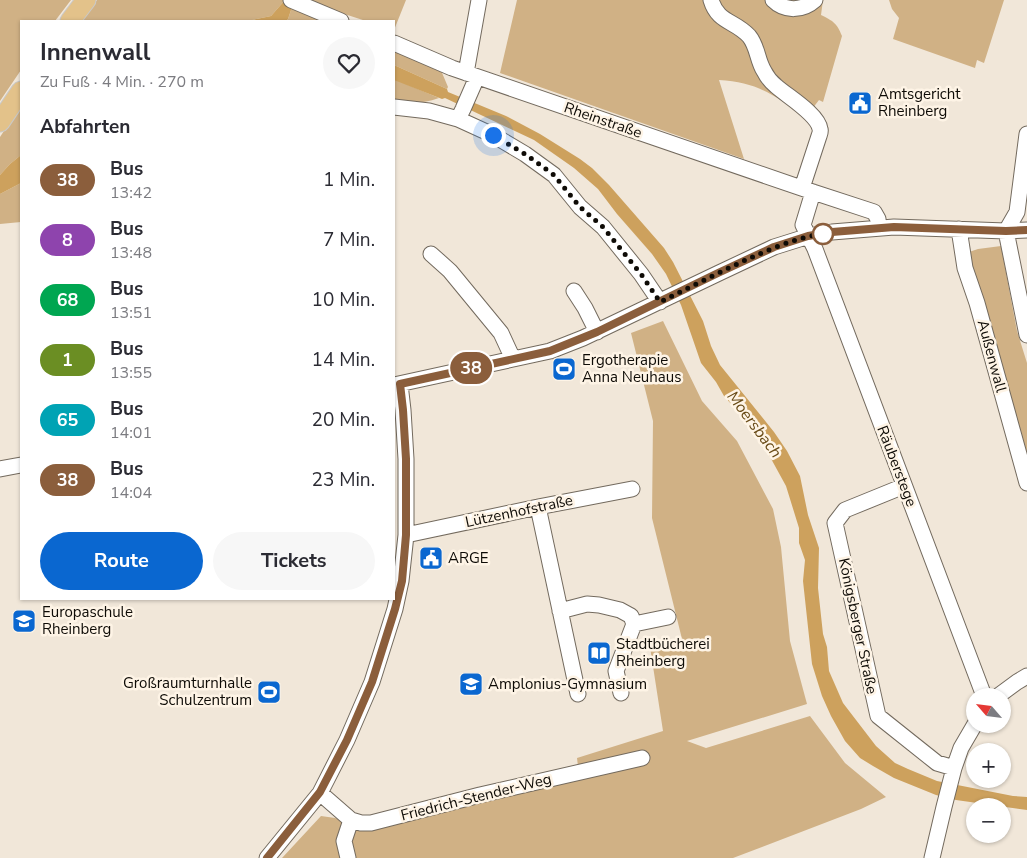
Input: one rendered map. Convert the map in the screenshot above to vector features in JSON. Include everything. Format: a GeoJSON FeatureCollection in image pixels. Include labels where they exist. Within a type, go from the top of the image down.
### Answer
{"type":"FeatureCollection","features":[{"type":"Feature","properties":{"kind":"main road"},"geometry":{"type":"LineString","coordinates":[[71,20],[86,0]]}},
{"type":"Feature","properties":{"kind":"main road"},"geometry":{"type":"LineString","coordinates":[[0,122],[20,92]]}},
{"type":"Feature","properties":{"kind":"street"},"geometry":{"type":"LineString","coordinates":[[463,108],[471,75],[479,0]]}},
{"type":"Feature","properties":{"kind":"street"},"geometry":{"type":"LineString","coordinates":[[711,0],[715,12],[720,17],[739,28],[750,38],[755,45],[763,71],[768,78],[809,112],[819,124],[821,130],[808,190],[803,225],[808,236]]}},
{"type":"Feature","properties":{"kind":"street"},"geometry":{"type":"LineString","coordinates":[[773,0],[785,8],[794,9],[802,8],[815,0]]}},
{"type":"Feature","properties":{"kind":"street"},"geometry":{"type":"LineString","coordinates":[[296,2],[339,20]]}},
{"type":"Feature","properties":{"kind":"street","name":"Rheinstraße"},"geometry":{"type":"LineString","coordinates":[[395,44],[577,119],[874,212],[878,219],[879,228]]}},
{"type":"Feature","properties":{"kind":"street"},"geometry":{"type":"LineString","coordinates":[[395,107],[429,111],[463,108],[493,135],[525,154],[554,175],[580,207],[603,227],[663,300]]}},
{"type":"Feature","properties":{"kind":"street"},"geometry":{"type":"LineString","coordinates":[[1027,134],[1017,212],[1006,231],[1027,335]]}},
{"type":"Feature","properties":{"kind":"street"},"geometry":{"type":"LineString","coordinates":[[267,858],[320,792],[347,740],[372,682],[395,609],[402,581],[406,535],[406,459],[403,410],[397,384],[550,351],[597,332],[774,247],[808,236],[894,227],[1027,230]]}},
{"type":"Feature","properties":{"kind":"street","name":"Außenwall"},"geometry":{"type":"LineString","coordinates":[[959,229],[965,268],[978,303],[1024,462],[1027,483]]}},
{"type":"Feature","properties":{"kind":"street","name":"Räuberstege"},"geometry":{"type":"LineString","coordinates":[[808,236],[815,250],[981,688]]}},
{"type":"Feature","properties":{"kind":"street"},"geometry":{"type":"LineString","coordinates":[[431,254],[450,271],[501,333],[513,359]]}},
{"type":"Feature","properties":{"kind":"street"},"geometry":{"type":"LineString","coordinates":[[574,292],[585,308],[597,332]]}},
{"type":"Feature","properties":{"kind":"street"},"geometry":{"type":"LineString","coordinates":[[0,469],[20,465]]}},
{"type":"Feature","properties":{"kind":"street","name":"Königsberger Straße"},"geometry":{"type":"LineString","coordinates":[[904,486],[845,510],[835,523],[878,716],[937,763],[953,773]]}},
{"type":"Feature","properties":{"kind":"street","name":"Lützenhofstraße"},"geometry":{"type":"LineString","coordinates":[[406,535],[632,489]]}},
{"type":"Feature","properties":{"kind":"street"},"geometry":{"type":"LineString","coordinates":[[538,507],[578,694]]}},
{"type":"Feature","properties":{"kind":"street"},"geometry":{"type":"LineString","coordinates":[[560,611],[587,604],[620,610],[631,616],[634,624],[616,671],[621,693]]}},
{"type":"Feature","properties":{"kind":"street"},"geometry":{"type":"LineString","coordinates":[[634,624],[668,617]]}},
{"type":"Feature","properties":{"kind":"street"},"geometry":{"type":"LineString","coordinates":[[1009,688],[1027,676]]}},
{"type":"Feature","properties":{"kind":"street"},"geometry":{"type":"LineString","coordinates":[[932,858],[953,773],[961,748],[970,733]]}},
{"type":"Feature","properties":{"kind":"street","name":"Friedrich-Stender-Weg"},"geometry":{"type":"LineString","coordinates":[[351,820],[371,823],[480,795],[642,758]]}},
{"type":"Feature","properties":{"kind":"street"},"geometry":{"type":"LineString","coordinates":[[320,792],[351,820],[344,841],[348,858]]}},
{"type":"Feature","properties":{"kind":"shaded area"},"geometry":{"type":"Polygon","coordinates":[[[0,0],[71,0],[56,20],[20,20],[20,71],[0,101],[0,0]]]}},
{"type":"Feature","properties":{"kind":"shaded area"},"geometry":{"type":"Polygon","coordinates":[[[97,0],[285,0],[271,16],[252,20],[81,20],[97,0]]]}},
{"type":"Feature","properties":{"kind":"shaded area"},"geometry":{"type":"Polygon","coordinates":[[[301,0],[406,0],[395,28],[395,20],[363,20],[301,0]]]}},
{"type":"Feature","properties":{"kind":"shaded area"},"geometry":{"type":"Polygon","coordinates":[[[517,0],[823,0],[821,15],[834,23],[842,36],[823,102],[819,100],[806,117],[766,91],[733,81],[719,80],[744,159],[500,73],[517,0]]]}},
{"type":"Feature","properties":{"kind":"shaded area"},"geometry":{"type":"Polygon","coordinates":[[[889,0],[1004,0],[984,63],[977,60],[975,68],[893,39],[899,18],[892,9],[889,0]]]}},
{"type":"Feature","properties":{"kind":"shaded area"},"geometry":{"type":"Polygon","coordinates":[[[293,4],[331,20],[287,20],[293,4]]]}},
{"type":"Feature","properties":{"kind":"shaded area"},"geometry":{"type":"Polygon","coordinates":[[[395,48],[440,68],[448,87],[447,89],[395,65],[395,48]]]}},
{"type":"Feature","properties":{"kind":"shaded area"},"geometry":{"type":"Polygon","coordinates":[[[395,79],[439,98],[411,103],[395,102],[395,79]]]}},
{"type":"Feature","properties":{"kind":"shaded area"},"geometry":{"type":"Polygon","coordinates":[[[20,107],[20,156],[0,175],[0,137],[20,107]]]}},
{"type":"Feature","properties":{"kind":"shaded area"},"geometry":{"type":"Polygon","coordinates":[[[20,184],[20,222],[0,224],[0,194],[20,184]]]}},
{"type":"Feature","properties":{"kind":"shaded area"},"geometry":{"type":"Polygon","coordinates":[[[1001,246],[1017,331],[1027,363],[1027,468],[966,253],[978,249],[1001,246]]]}},
{"type":"Feature","properties":{"kind":"shaded area"},"geometry":{"type":"Polygon","coordinates":[[[663,321],[702,401],[737,441],[773,509],[781,547],[790,641],[807,704],[687,741],[706,748],[810,716],[845,763],[886,797],[861,809],[733,858],[282,858],[321,816],[335,818],[369,831],[579,775],[577,758],[663,731],[650,647],[682,639],[652,518],[653,421],[631,333],[663,321]]]}},
{"type":"Feature","properties":{"kind":"water"},"geometry":{"type":"Polygon","coordinates":[[[285,0],[293,4],[287,20],[252,20],[271,16],[285,0]]]}},
{"type":"Feature","properties":{"kind":"water","name":"Moersbach"},"geometry":{"type":"Polygon","coordinates":[[[395,65],[447,89],[448,92],[506,116],[540,134],[580,159],[609,185],[664,248],[703,321],[711,346],[720,365],[774,432],[787,451],[800,476],[808,515],[819,548],[818,588],[829,671],[843,703],[876,746],[895,763],[937,781],[966,788],[1027,797],[1027,810],[1011,808],[1011,798],[966,798],[966,801],[936,795],[894,778],[873,766],[860,758],[845,741],[822,696],[812,664],[803,581],[805,560],[799,543],[799,528],[786,486],[757,433],[724,396],[701,363],[681,305],[666,274],[652,254],[598,189],[574,168],[534,140],[445,98],[442,99],[395,80],[395,65]]]}},
{"type":"Feature","properties":{"kind":"water"},"geometry":{"type":"Polygon","coordinates":[[[20,156],[20,184],[0,194],[0,175],[20,156]]]}},
{"type":"Feature","properties":{"kind":"bus line","name":"38"},"geometry":{"type":"LineString","coordinates":[[267,858],[320,792],[347,740],[372,682],[395,609],[402,581],[406,535],[406,459],[400,384],[550,351],[597,332],[774,247],[808,236],[894,227],[1027,230]]}},
{"type":"Feature","properties":{"kind":"place","name":"Amtsgericht Rheinberg"},"geometry":{"type":"Point","coordinates":[860,103]}},
{"type":"Feature","properties":{"kind":"place","name":"Ergotherapie Anna Neuhaus"},"geometry":{"type":"Point","coordinates":[564,369]}},
{"type":"Feature","properties":{"kind":"place","name":"ARGE"},"geometry":{"type":"Point","coordinates":[431,558]}},
{"type":"Feature","properties":{"kind":"place","name":"Europaschule Rheinberg"},"geometry":{"type":"Point","coordinates":[24,621]}},
{"type":"Feature","properties":{"kind":"place","name":"Stadtbücherei Rheinberg"},"geometry":{"type":"Point","coordinates":[599,653]}},
{"type":"Feature","properties":{"kind":"place","name":"Amplonius-Gymnasium"},"geometry":{"type":"Point","coordinates":[471,684]}},
{"type":"Feature","properties":{"kind":"place","name":"Großraumturnhalle Schulzentrum"},"geometry":{"type":"Point","coordinates":[269,692]}},
{"type":"Feature","properties":{"kind":"route"},"geometry":{"type":"LineString","coordinates":[[493,135],[525,154],[554,175],[580,207],[603,227],[641,274],[660,302],[774,247],[808,236],[823,234]]}}]}
